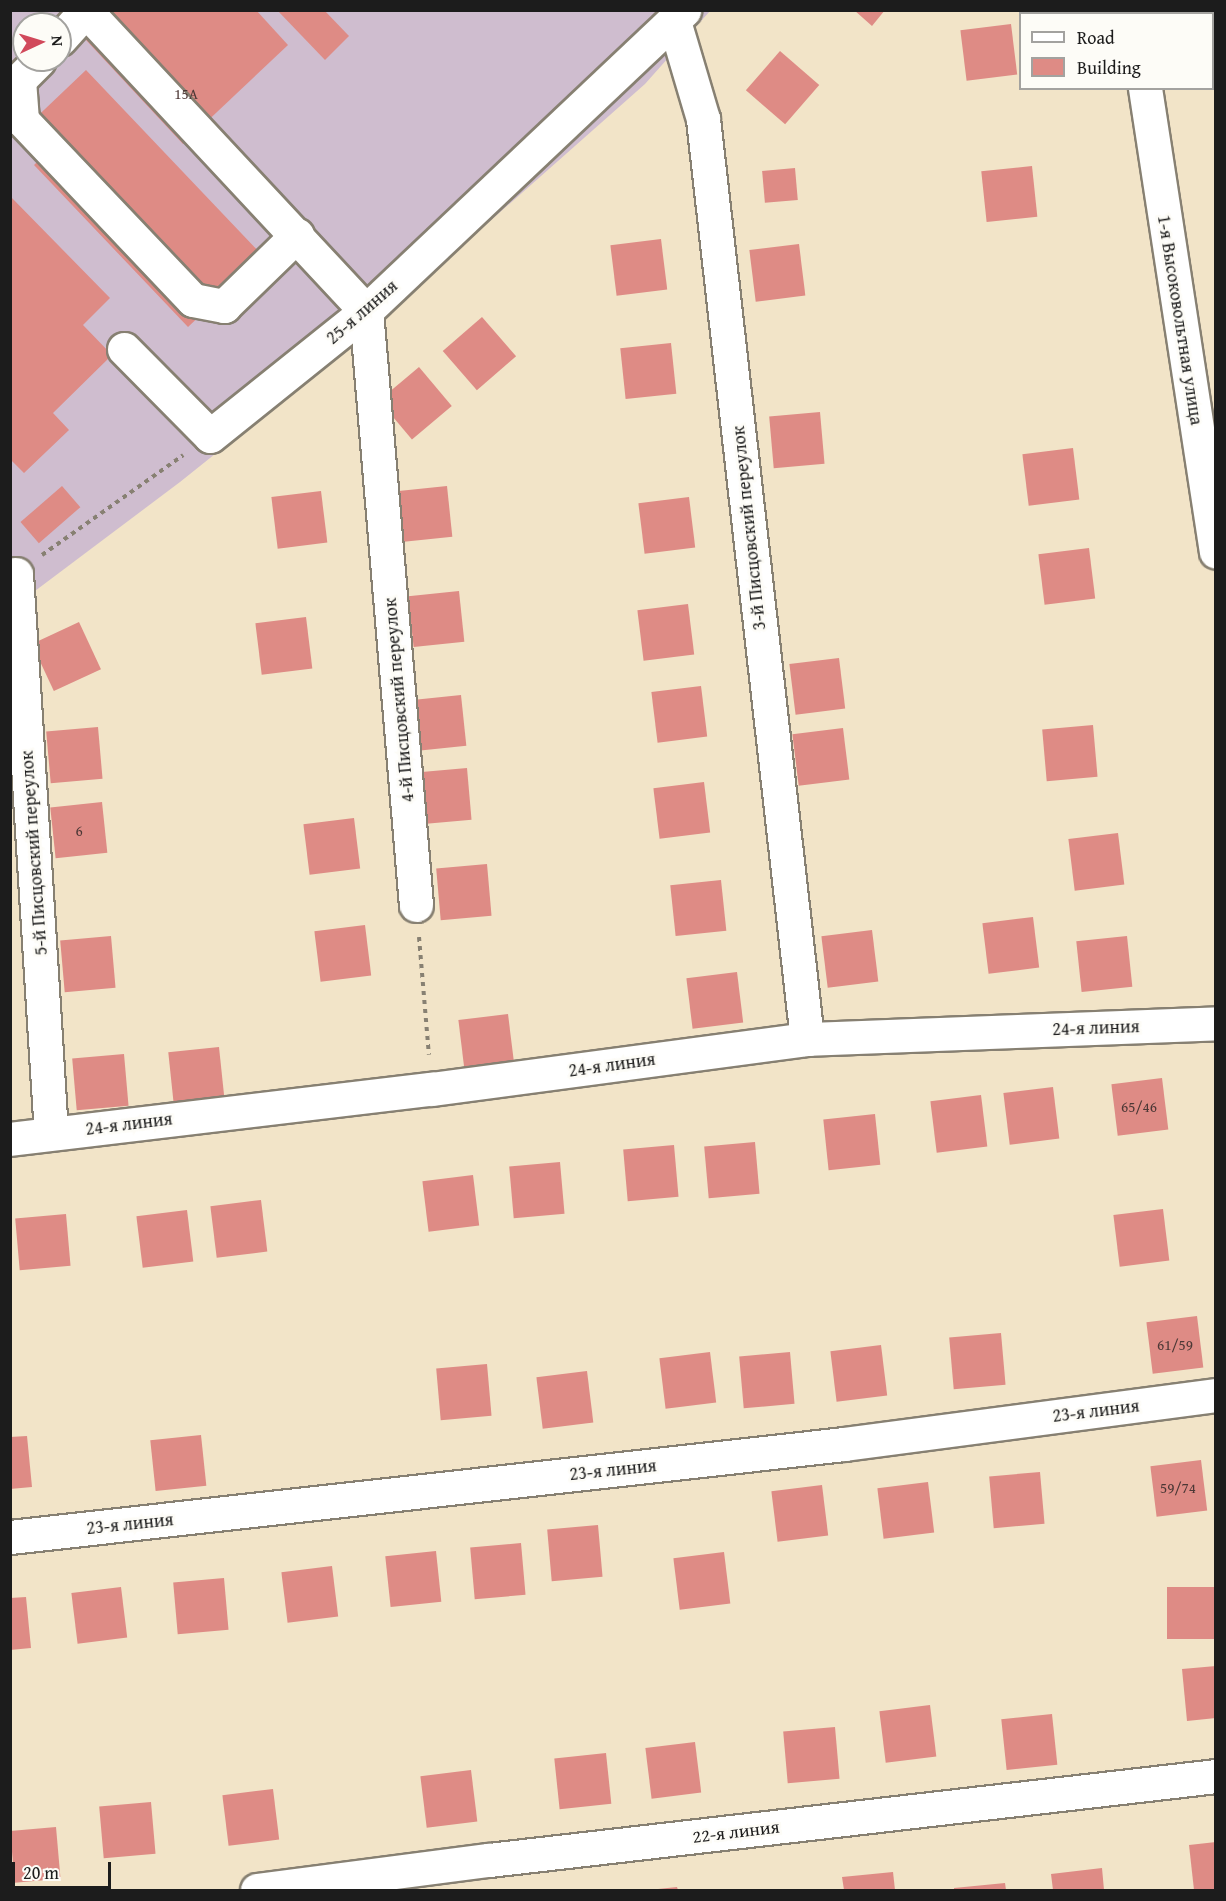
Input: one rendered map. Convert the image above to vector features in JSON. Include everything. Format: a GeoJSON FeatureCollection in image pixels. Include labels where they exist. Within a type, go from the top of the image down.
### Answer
{"type":"FeatureCollection","features":[{"type":"Feature","properties":{"kind":"street"},"geometry":{"type":"LineString","coordinates":[[72,27],[87,11],[366,311]]}},
{"type":"Feature","properties":{"kind":"street","name":"25-я линия"},"geometry":{"type":"LineString","coordinates":[[200,443],[366,311],[679,16]]}},
{"type":"Feature","properties":{"kind":"street","name":"3-й Писцовский переулок"},"geometry":{"type":"LineString","coordinates":[[679,16],[703,119],[807,1039]]}},
{"type":"Feature","properties":{"kind":"street"},"geometry":{"type":"LineString","coordinates":[[27,72],[19,80],[22,120],[193,300],[224,306],[297,235]]}},
{"type":"Feature","properties":{"kind":"street","name":"1-я Высоковольтная улица"},"geometry":{"type":"LineString","coordinates":[[1145,90],[1215,552]]}},
{"type":"Feature","properties":{"kind":"street","name":"4-й Писцовский переулок"},"geometry":{"type":"LineString","coordinates":[[366,311],[416,905]]}},
{"type":"Feature","properties":{"kind":"street"},"geometry":{"type":"LineString","coordinates":[[124,349],[200,443]]}},
{"type":"Feature","properties":{"kind":"street","name":"5-й Писцовский переулок"},"geometry":{"type":"LineString","coordinates":[[26,567],[51,1132]]}},
{"type":"Feature","properties":{"kind":"street","name":"24-я линия"},"geometry":{"type":"LineString","coordinates":[[10,1139],[51,1132],[432,1089],[807,1039],[1215,1023]]}},
{"type":"Feature","properties":{"kind":"street","name":"23-я линия"},"geometry":{"type":"LineString","coordinates":[[10,1537],[844,1444],[1215,1395]]}},
{"type":"Feature","properties":{"kind":"street","name":"22-я линия"},"geometry":{"type":"LineString","coordinates":[[257,1890],[489,1860],[1215,1776]]}},
{"type":"Feature","properties":{"kind":"path"},"geometry":{"type":"LineString","coordinates":[[26,567],[200,443]]}},
{"type":"Feature","properties":{"kind":"path"},"geometry":{"type":"LineString","coordinates":[[416,905],[432,1089]]}},
{"type":"Feature","properties":{"kind":"shaded area"},"geometry":{"type":"Polygon","coordinates":[[[11,11],[710,11],[645,84],[334,359],[180,482],[11,609],[11,11]]]}},
{"type":"Feature","properties":{"kind":"building"},"geometry":{"type":"Polygon","coordinates":[[[58,10],[256,10],[288,45],[183,144],[72,25],[72,12],[58,10]]]}},
{"type":"Feature","properties":{"kind":"building"},"geometry":{"type":"Polygon","coordinates":[[[277,10],[324,10],[349,36],[325,60],[277,10]]]}},
{"type":"Feature","properties":{"kind":"building"},"geometry":{"type":"Polygon","coordinates":[[[854,10],[885,10],[872,26],[854,10]]]}},
{"type":"Feature","properties":{"kind":"building"},"geometry":{"type":"Polygon","coordinates":[[[1011,24],[1017,75],[967,81],[960,30],[1011,24]]]}},
{"type":"Feature","properties":{"kind":"building"},"geometry":{"type":"Polygon","coordinates":[[[780,51],[819,85],[785,124],[746,90],[780,51]]]}},
{"type":"Feature","properties":{"kind":"building"},"geometry":{"type":"Polygon","coordinates":[[[86,70],[263,256],[188,327],[34,165],[46,153],[24,129],[86,70]]]}},
{"type":"Feature","properties":{"kind":"building"},"geometry":{"type":"Polygon","coordinates":[[[1032,166],[1037,217],[987,222],[981,171],[1032,166]]]}},
{"type":"Feature","properties":{"kind":"building"},"geometry":{"type":"Polygon","coordinates":[[[795,168],[798,200],[765,203],[762,171],[795,168]]]}},
{"type":"Feature","properties":{"kind":"building"},"geometry":{"type":"Polygon","coordinates":[[[10,196],[110,298],[83,325],[112,355],[53,413],[69,430],[24,473],[10,459],[10,196]]]}},
{"type":"Feature","properties":{"kind":"building"},"geometry":{"type":"Polygon","coordinates":[[[661,239],[667,290],[617,296],[610,245],[661,239]]]}},
{"type":"Feature","properties":{"kind":"building"},"geometry":{"type":"Polygon","coordinates":[[[799,244],[805,296],[756,302],[749,250],[799,244]]]}},
{"type":"Feature","properties":{"kind":"building"},"geometry":{"type":"Polygon","coordinates":[[[482,317],[516,356],[477,390],[443,351],[482,317]]]}},
{"type":"Feature","properties":{"kind":"building"},"geometry":{"type":"Polygon","coordinates":[[[671,343],[676,394],[626,399],[620,348],[671,343]]]}},
{"type":"Feature","properties":{"kind":"building"},"geometry":{"type":"Polygon","coordinates":[[[419,367],[452,406],[412,439],[379,400],[419,367]]]}},
{"type":"Feature","properties":{"kind":"building"},"geometry":{"type":"Polygon","coordinates":[[[820,412],[825,464],[774,468],[769,416],[820,412]]]}},
{"type":"Feature","properties":{"kind":"building"},"geometry":{"type":"Polygon","coordinates":[[[1073,448],[1079,500],[1029,506],[1022,454],[1073,448]]]}},
{"type":"Feature","properties":{"kind":"building"},"geometry":{"type":"Polygon","coordinates":[[[62,486],[80,507],[39,543],[20,522],[62,486]]]}},
{"type":"Feature","properties":{"kind":"building"},"geometry":{"type":"Polygon","coordinates":[[[447,486],[452,537],[402,542],[396,491],[447,486]]]}},
{"type":"Feature","properties":{"kind":"building"},"geometry":{"type":"Polygon","coordinates":[[[321,491],[327,543],[278,549],[271,497],[321,491]]]}},
{"type":"Feature","properties":{"kind":"building"},"geometry":{"type":"Polygon","coordinates":[[[689,497],[695,548],[645,554],[638,503],[689,497]]]}},
{"type":"Feature","properties":{"kind":"building"},"geometry":{"type":"Polygon","coordinates":[[[1089,548],[1095,599],[1045,605],[1038,554],[1089,548]]]}},
{"type":"Feature","properties":{"kind":"building"},"geometry":{"type":"Polygon","coordinates":[[[459,591],[464,642],[414,647],[408,596],[459,591]]]}},
{"type":"Feature","properties":{"kind":"building"},"geometry":{"type":"Polygon","coordinates":[[[688,604],[694,655],[644,661],[637,610],[688,604]]]}},
{"type":"Feature","properties":{"kind":"building"},"geometry":{"type":"Polygon","coordinates":[[[306,617],[312,669],[262,675],[255,623],[306,617]]]}},
{"type":"Feature","properties":{"kind":"building"},"geometry":{"type":"Polygon","coordinates":[[[79,622],[101,669],[54,691],[32,644],[79,622]]]}},
{"type":"Feature","properties":{"kind":"building"},"geometry":{"type":"Polygon","coordinates":[[[839,658],[845,709],[796,715],[789,664],[839,658]]]}},
{"type":"Feature","properties":{"kind":"building"},"geometry":{"type":"Polygon","coordinates":[[[701,686],[707,737],[658,743],[651,692],[701,686]]]}},
{"type":"Feature","properties":{"kind":"building"},"geometry":{"type":"Polygon","coordinates":[[[461,695],[466,746],[416,751],[410,700],[461,695]]]}},
{"type":"Feature","properties":{"kind":"building"},"geometry":{"type":"Polygon","coordinates":[[[1093,725],[1098,777],[1047,781],[1042,729],[1093,725]]]}},
{"type":"Feature","properties":{"kind":"building"},"geometry":{"type":"Polygon","coordinates":[[[98,727],[103,779],[51,783],[46,732],[98,727]]]}},
{"type":"Feature","properties":{"kind":"building"},"geometry":{"type":"Polygon","coordinates":[[[843,728],[849,780],[799,786],[792,734],[843,728]]]}},
{"type":"Feature","properties":{"kind":"building"},"geometry":{"type":"Polygon","coordinates":[[[467,768],[472,820],[421,824],[416,772],[467,768]]]}},
{"type":"Feature","properties":{"kind":"building"},"geometry":{"type":"Polygon","coordinates":[[[704,782],[710,833],[660,839],[653,788],[704,782]]]}},
{"type":"Feature","properties":{"kind":"building"},"geometry":{"type":"Polygon","coordinates":[[[102,802],[107,853],[56,858],[50,807],[102,802]]]}},
{"type":"Feature","properties":{"kind":"building"},"geometry":{"type":"Polygon","coordinates":[[[354,818],[360,869],[310,875],[303,824],[354,818]]]}},
{"type":"Feature","properties":{"kind":"building"},"geometry":{"type":"Polygon","coordinates":[[[1118,833],[1124,885],[1075,891],[1068,839],[1118,833]]]}},
{"type":"Feature","properties":{"kind":"building"},"geometry":{"type":"Polygon","coordinates":[[[487,864],[492,916],[441,920],[436,868],[487,864]]]}},
{"type":"Feature","properties":{"kind":"building"},"geometry":{"type":"Polygon","coordinates":[[[721,880],[726,931],[676,936],[670,885],[721,880]]]}},
{"type":"Feature","properties":{"kind":"building"},"geometry":{"type":"Polygon","coordinates":[[[1033,917],[1039,968],[989,974],[982,923],[1033,917]]]}},
{"type":"Feature","properties":{"kind":"building"},"geometry":{"type":"Polygon","coordinates":[[[365,925],[371,976],[321,982],[314,931],[365,925]]]}},
{"type":"Feature","properties":{"kind":"building"},"geometry":{"type":"Polygon","coordinates":[[[872,930],[878,982],[828,988],[821,936],[872,930]]]}},
{"type":"Feature","properties":{"kind":"building"},"geometry":{"type":"Polygon","coordinates":[[[111,936],[116,988],[65,992],[60,940],[111,936]]]}},
{"type":"Feature","properties":{"kind":"building"},"geometry":{"type":"Polygon","coordinates":[[[1127,936],[1132,987],[1082,992],[1076,941],[1127,936]]]}},
{"type":"Feature","properties":{"kind":"building"},"geometry":{"type":"Polygon","coordinates":[[[737,972],[743,1023],[693,1029],[686,978],[737,972]]]}},
{"type":"Feature","properties":{"kind":"building"},"geometry":{"type":"Polygon","coordinates":[[[508,1014],[514,1066],[465,1072],[458,1020],[508,1014]]]}},
{"type":"Feature","properties":{"kind":"building"},"geometry":{"type":"Polygon","coordinates":[[[219,1047],[224,1098],[174,1103],[168,1052],[219,1047]]]}},
{"type":"Feature","properties":{"kind":"building"},"geometry":{"type":"Polygon","coordinates":[[[124,1054],[129,1106],[77,1110],[72,1059],[124,1054]]]}},
{"type":"Feature","properties":{"kind":"building"},"geometry":{"type":"Polygon","coordinates":[[[1162,1078],[1168,1130],[1118,1136],[1111,1084],[1162,1078]]]}},
{"type":"Feature","properties":{"kind":"building"},"geometry":{"type":"Polygon","coordinates":[[[1053,1087],[1059,1139],[1010,1145],[1003,1093],[1053,1087]]]}},
{"type":"Feature","properties":{"kind":"building"},"geometry":{"type":"Polygon","coordinates":[[[981,1095],[987,1147],[937,1153],[930,1101],[981,1095]]]}},
{"type":"Feature","properties":{"kind":"building"},"geometry":{"type":"Polygon","coordinates":[[[875,1114],[880,1165],[829,1170],[823,1119],[875,1114]]]}},
{"type":"Feature","properties":{"kind":"building"},"geometry":{"type":"Polygon","coordinates":[[[755,1142],[760,1194],[709,1198],[704,1146],[755,1142]]]}},
{"type":"Feature","properties":{"kind":"building"},"geometry":{"type":"Polygon","coordinates":[[[674,1145],[679,1197],[628,1201],[623,1149],[674,1145]]]}},
{"type":"Feature","properties":{"kind":"building"},"geometry":{"type":"Polygon","coordinates":[[[560,1162],[565,1214],[514,1218],[509,1166],[560,1162]]]}},
{"type":"Feature","properties":{"kind":"building"},"geometry":{"type":"Polygon","coordinates":[[[473,1175],[479,1226],[429,1232],[422,1181],[473,1175]]]}},
{"type":"Feature","properties":{"kind":"building"},"geometry":{"type":"Polygon","coordinates":[[[261,1200],[267,1252],[217,1258],[210,1206],[261,1200]]]}},
{"type":"Feature","properties":{"kind":"building"},"geometry":{"type":"Polygon","coordinates":[[[1163,1209],[1169,1261],[1120,1267],[1113,1215],[1163,1209]]]}},
{"type":"Feature","properties":{"kind":"building"},"geometry":{"type":"Polygon","coordinates":[[[187,1210],[193,1262],[143,1268],[136,1216],[187,1210]]]}},
{"type":"Feature","properties":{"kind":"building"},"geometry":{"type":"Polygon","coordinates":[[[66,1214],[71,1266],[20,1270],[15,1218],[66,1214]]]}},
{"type":"Feature","properties":{"kind":"building"},"geometry":{"type":"Polygon","coordinates":[[[1197,1316],[1203,1368],[1153,1374],[1146,1322],[1197,1316]]]}},
{"type":"Feature","properties":{"kind":"building"},"geometry":{"type":"Polygon","coordinates":[[[1001,1333],[1006,1385],[954,1389],[949,1338],[1001,1333]]]}},
{"type":"Feature","properties":{"kind":"building"},"geometry":{"type":"Polygon","coordinates":[[[881,1345],[887,1396],[837,1402],[830,1351],[881,1345]]]}},
{"type":"Feature","properties":{"kind":"building"},"geometry":{"type":"Polygon","coordinates":[[[710,1352],[716,1403],[666,1409],[659,1358],[710,1352]]]}},
{"type":"Feature","properties":{"kind":"building"},"geometry":{"type":"Polygon","coordinates":[[[790,1352],[795,1404],[744,1408],[739,1356],[790,1352]]]}},
{"type":"Feature","properties":{"kind":"building"},"geometry":{"type":"Polygon","coordinates":[[[487,1364],[492,1416],[441,1420],[436,1368],[487,1364]]]}},
{"type":"Feature","properties":{"kind":"building"},"geometry":{"type":"Polygon","coordinates":[[[587,1371],[593,1423],[543,1429],[536,1377],[587,1371]]]}},
{"type":"Feature","properties":{"kind":"building"},"geometry":{"type":"Polygon","coordinates":[[[201,1435],[206,1486],[156,1491],[150,1440],[201,1435]]]}},
{"type":"Feature","properties":{"kind":"building"},"geometry":{"type":"Polygon","coordinates":[[[27,1436],[32,1487],[10,1489],[10,1437],[27,1436]]]}},
{"type":"Feature","properties":{"kind":"building"},"geometry":{"type":"Polygon","coordinates":[[[1201,1460],[1207,1511],[1157,1517],[1150,1466],[1201,1460]]]}},
{"type":"Feature","properties":{"kind":"building"},"geometry":{"type":"Polygon","coordinates":[[[1040,1472],[1045,1524],[994,1528],[989,1476],[1040,1472]]]}},
{"type":"Feature","properties":{"kind":"building"},"geometry":{"type":"Polygon","coordinates":[[[928,1482],[934,1533],[884,1539],[877,1488],[928,1482]]]}},
{"type":"Feature","properties":{"kind":"building"},"geometry":{"type":"Polygon","coordinates":[[[822,1485],[828,1536],[778,1542],[771,1491],[822,1485]]]}},
{"type":"Feature","properties":{"kind":"building"},"geometry":{"type":"Polygon","coordinates":[[[598,1525],[603,1577],[552,1581],[547,1529],[598,1525]]]}},
{"type":"Feature","properties":{"kind":"building"},"geometry":{"type":"Polygon","coordinates":[[[521,1543],[526,1595],[475,1599],[470,1547],[521,1543]]]}},
{"type":"Feature","properties":{"kind":"building"},"geometry":{"type":"Polygon","coordinates":[[[436,1551],[441,1602],[391,1607],[385,1556],[436,1551]]]}},
{"type":"Feature","properties":{"kind":"building"},"geometry":{"type":"Polygon","coordinates":[[[724,1552],[730,1604],[680,1610],[673,1558],[724,1552]]]}},
{"type":"Feature","properties":{"kind":"building"},"geometry":{"type":"Polygon","coordinates":[[[332,1566],[338,1617],[288,1623],[281,1572],[332,1566]]]}},
{"type":"Feature","properties":{"kind":"building"},"geometry":{"type":"Polygon","coordinates":[[[224,1578],[229,1630],[178,1634],[173,1582],[224,1578]]]}},
{"type":"Feature","properties":{"kind":"building"},"geometry":{"type":"Polygon","coordinates":[[[121,1587],[127,1638],[78,1644],[71,1593],[121,1587]]]}},
{"type":"Feature","properties":{"kind":"building"},"geometry":{"type":"Polygon","coordinates":[[[1167,1587],[1216,1587],[1216,1639],[1167,1639],[1167,1587]]]}},
{"type":"Feature","properties":{"kind":"building"},"geometry":{"type":"Polygon","coordinates":[[[26,1597],[31,1648],[10,1650],[10,1598],[26,1597]]]}},
{"type":"Feature","properties":{"kind":"building"},"geometry":{"type":"Polygon","coordinates":[[[1216,1666],[1216,1718],[1187,1721],[1182,1669],[1216,1666]]]}},
{"type":"Feature","properties":{"kind":"building"},"geometry":{"type":"Polygon","coordinates":[[[930,1705],[936,1757],[886,1763],[879,1711],[930,1705]]]}},
{"type":"Feature","properties":{"kind":"building"},"geometry":{"type":"Polygon","coordinates":[[[1052,1714],[1057,1765],[1007,1770],[1001,1719],[1052,1714]]]}},
{"type":"Feature","properties":{"kind":"building"},"geometry":{"type":"Polygon","coordinates":[[[835,1727],[840,1779],[788,1783],[783,1732],[835,1727]]]}},
{"type":"Feature","properties":{"kind":"building"},"geometry":{"type":"Polygon","coordinates":[[[695,1742],[701,1793],[652,1799],[645,1748],[695,1742]]]}},
{"type":"Feature","properties":{"kind":"building"},"geometry":{"type":"Polygon","coordinates":[[[606,1753],[611,1804],[560,1809],[554,1758],[606,1753]]]}},
{"type":"Feature","properties":{"kind":"building"},"geometry":{"type":"Polygon","coordinates":[[[471,1770],[477,1822],[427,1828],[420,1776],[471,1770]]]}},
{"type":"Feature","properties":{"kind":"building"},"geometry":{"type":"Polygon","coordinates":[[[273,1789],[279,1840],[229,1846],[222,1795],[273,1789]]]}},
{"type":"Feature","properties":{"kind":"building"},"geometry":{"type":"Polygon","coordinates":[[[151,1802],[156,1854],[104,1858],[99,1807],[151,1802]]]}},
{"type":"Feature","properties":{"kind":"building"},"geometry":{"type":"Polygon","coordinates":[[[56,1827],[61,1879],[15,1883],[10,1831],[56,1827]]]}},
{"type":"Feature","properties":{"kind":"building"},"geometry":{"type":"Polygon","coordinates":[[[1216,1842],[1216,1890],[1194,1890],[1189,1845],[1216,1842]]]}},
{"type":"Feature","properties":{"kind":"building"},"geometry":{"type":"Polygon","coordinates":[[[1102,1868],[1104,1890],[1053,1890],[1051,1874],[1102,1868]]]}},
{"type":"Feature","properties":{"kind":"building"},"geometry":{"type":"Polygon","coordinates":[[[893,1872],[895,1890],[844,1890],[842,1877],[893,1872]]]}},
{"type":"Feature","properties":{"kind":"building"},"geometry":{"type":"Polygon","coordinates":[[[1005,1883],[1006,1890],[954,1890],[954,1888],[1005,1883]]]}},
{"type":"Feature","properties":{"kind":"building"},"geometry":{"type":"Polygon","coordinates":[[[677,1887],[678,1890],[658,1890],[658,1889],[677,1887]]]}}]}
